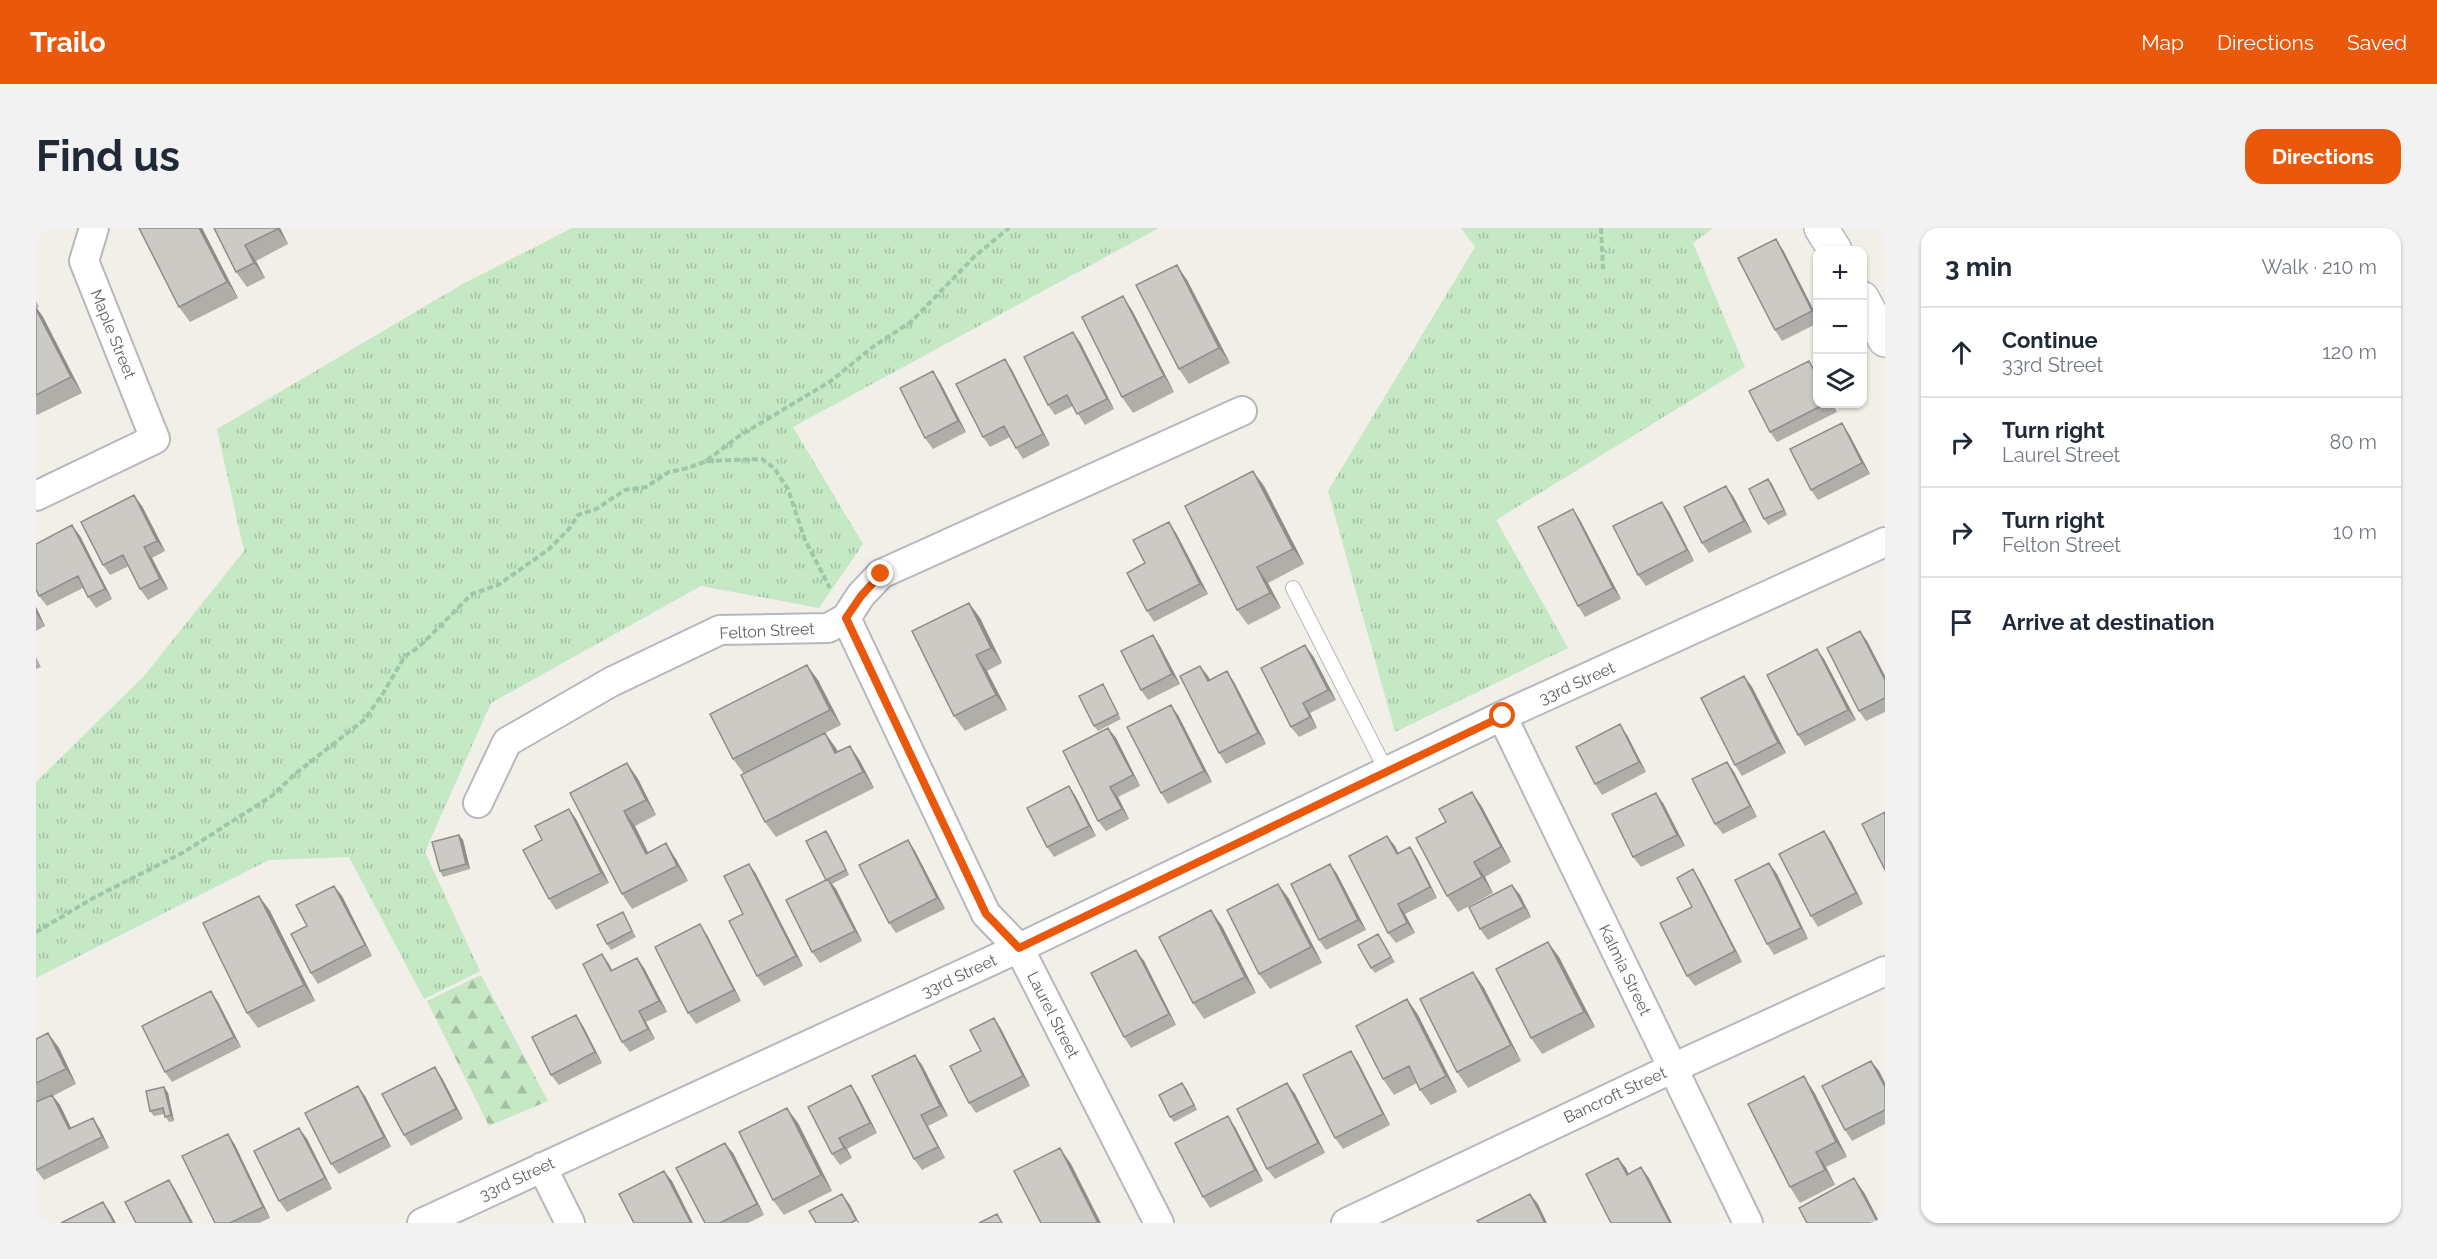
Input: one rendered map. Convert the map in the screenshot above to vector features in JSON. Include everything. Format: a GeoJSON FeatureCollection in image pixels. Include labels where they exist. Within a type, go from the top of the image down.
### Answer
{"type":"FeatureCollection","features":[{"type":"Feature","properties":{"kind":"street","name":"Maple Street"},"geometry":{"type":"LineString","coordinates":[[36,496],[155,439],[84,261],[94,228]]}},
{"type":"Feature","properties":{"kind":"street"},"geometry":{"type":"LineString","coordinates":[[1821,228],[1832,246]]}},
{"type":"Feature","properties":{"kind":"street"},"geometry":{"type":"LineString","coordinates":[[1864,300],[1885,340]]}},
{"type":"Feature","properties":{"kind":"street"},"geometry":{"type":"LineString","coordinates":[[846,618],[861,596],[881,574],[1242,411]]}},
{"type":"Feature","properties":{"kind":"street","name":"33rd Street"},"geometry":{"type":"LineString","coordinates":[[422,1223],[1019,948],[1503,716],[1885,542]]}},
{"type":"Feature","properties":{"kind":"street","name":"Felton Street"},"geometry":{"type":"LineString","coordinates":[[478,802],[507,742],[611,682],[720,630],[828,628],[846,618]]}},
{"type":"Feature","properties":{"kind":"street","name":"Laurel Street"},"geometry":{"type":"LineString","coordinates":[[846,618],[986,914],[1019,948],[1159,1223]]}},
{"type":"Feature","properties":{"kind":"street","name":"Kalmia Street"},"geometry":{"type":"LineString","coordinates":[[1503,716],[1748,1223]]}},
{"type":"Feature","properties":{"kind":"street","name":"Bancroft Street"},"geometry":{"type":"LineString","coordinates":[[1346,1223],[1673,1068],[1885,971]]}},
{"type":"Feature","properties":{"kind":"street"},"geometry":{"type":"LineString","coordinates":[[542,1167],[570,1223]]}},
{"type":"Feature","properties":{"kind":"lane"},"geometry":{"type":"LineString","coordinates":[[1293,588],[1387,772]]}},
{"type":"Feature","properties":{"kind":"path"},"geometry":{"type":"LineString","coordinates":[[36,932],[95,897],[184,852],[272,796],[295,774],[364,720],[405,656],[419,646],[472,594],[498,585],[548,550],[569,529],[578,515],[597,509],[625,490],[646,488],[669,472],[706,461],[739,436],[831,381],[874,346],[911,322],[975,256],[1009,228]]}},
{"type":"Feature","properties":{"kind":"path"},"geometry":{"type":"LineString","coordinates":[[1601,228],[1603,268]]}},
{"type":"Feature","properties":{"kind":"path"},"geometry":{"type":"LineString","coordinates":[[706,461],[762,459],[774,468],[788,489],[805,540],[846,618]]}},
{"type":"Feature","properties":{"kind":"green space"},"geometry":{"type":"Polygon","coordinates":[[[572,228],[1159,228],[793,427],[863,544],[819,608],[701,586],[491,703],[425,852],[480,971],[424,999],[349,857],[269,860],[36,978],[36,782],[144,676],[244,551],[217,429],[461,285],[572,228]]]}},
{"type":"Feature","properties":{"kind":"green space"},"geometry":{"type":"Polygon","coordinates":[[[1461,228],[1713,228],[1693,243],[1745,367],[1496,520],[1568,648],[1395,732],[1328,491],[1475,247],[1461,228]]]}},
{"type":"Feature","properties":{"kind":"green space"},"geometry":{"type":"Polygon","coordinates":[[[481,975],[548,1101],[489,1126],[427,1001],[481,975]]]}},
{"type":"Feature","properties":{"kind":"building"},"geometry":{"type":"Polygon","coordinates":[[[139,228],[199,228],[227,282],[179,307],[139,228]]]}},
{"type":"Feature","properties":{"kind":"building"},"geometry":{"type":"Polygon","coordinates":[[[214,228],[278,229],[245,245],[254,263],[236,272],[214,228]]]}},
{"type":"Feature","properties":{"kind":"building"},"geometry":{"type":"Polygon","coordinates":[[[1776,239],[1812,311],[1775,330],[1738,258],[1776,239]]]}},
{"type":"Feature","properties":{"kind":"building"},"geometry":{"type":"Polygon","coordinates":[[[1177,265],[1219,348],[1179,369],[1136,285],[1177,265]]]}},
{"type":"Feature","properties":{"kind":"building"},"geometry":{"type":"Polygon","coordinates":[[[1123,296],[1164,376],[1122,397],[1082,317],[1123,296]]]}},
{"type":"Feature","properties":{"kind":"building"},"geometry":{"type":"Polygon","coordinates":[[[36,309],[71,377],[36,395],[36,309]]]}},
{"type":"Feature","properties":{"kind":"building"},"geometry":{"type":"Polygon","coordinates":[[[1073,332],[1107,399],[1077,414],[1067,395],[1048,405],[1024,357],[1073,332]]]}},
{"type":"Feature","properties":{"kind":"building"},"geometry":{"type":"Polygon","coordinates":[[[1005,359],[1043,434],[1016,448],[1004,426],[983,437],[956,384],[1005,359]]]}},
{"type":"Feature","properties":{"kind":"building"},"geometry":{"type":"Polygon","coordinates":[[[1809,361],[1813,369],[1813,408],[1817,408],[1770,432],[1749,391],[1809,361]]]}},
{"type":"Feature","properties":{"kind":"building"},"geometry":{"type":"Polygon","coordinates":[[[933,371],[958,421],[925,438],[900,388],[933,371]]]}},
{"type":"Feature","properties":{"kind":"building"},"geometry":{"type":"Polygon","coordinates":[[[1842,423],[1862,463],[1811,490],[1790,449],[1842,423]]]}},
{"type":"Feature","properties":{"kind":"building"},"geometry":{"type":"Polygon","coordinates":[[[1253,471],[1293,549],[1257,567],[1270,593],[1237,610],[1185,506],[1253,471]]]}},
{"type":"Feature","properties":{"kind":"building"},"geometry":{"type":"Polygon","coordinates":[[[1768,479],[1784,510],[1764,519],[1749,489],[1768,479]]]}},
{"type":"Feature","properties":{"kind":"building"},"geometry":{"type":"Polygon","coordinates":[[[1726,486],[1744,521],[1702,543],[1684,507],[1726,486]]]}},
{"type":"Feature","properties":{"kind":"building"},"geometry":{"type":"Polygon","coordinates":[[[134,495],[157,541],[144,547],[160,579],[140,589],[123,555],[103,565],[81,522],[134,495]]]}},
{"type":"Feature","properties":{"kind":"building"},"geometry":{"type":"Polygon","coordinates":[[[1662,502],[1687,550],[1638,575],[1613,526],[1662,502]]]}},
{"type":"Feature","properties":{"kind":"building"},"geometry":{"type":"Polygon","coordinates":[[[1573,509],[1613,588],[1578,606],[1538,527],[1573,509]]]}},
{"type":"Feature","properties":{"kind":"building"},"geometry":{"type":"Polygon","coordinates":[[[1169,522],[1200,584],[1147,611],[1127,573],[1145,563],[1133,540],[1169,522]]]}},
{"type":"Feature","properties":{"kind":"building"},"geometry":{"type":"Polygon","coordinates":[[[72,525],[105,589],[88,597],[78,576],[39,596],[36,589],[36,544],[72,525]]]}},
{"type":"Feature","properties":{"kind":"building"},"geometry":{"type":"Polygon","coordinates":[[[969,603],[991,648],[976,655],[996,695],[954,716],[912,631],[969,603]]]}},
{"type":"Feature","properties":{"kind":"building"},"geometry":{"type":"Polygon","coordinates":[[[1860,631],[1885,680],[1885,698],[1859,711],[1827,648],[1860,631]]]}},
{"type":"Feature","properties":{"kind":"building"},"geometry":{"type":"Polygon","coordinates":[[[1153,635],[1172,674],[1141,690],[1121,651],[1153,635]]]}},
{"type":"Feature","properties":{"kind":"building"},"geometry":{"type":"Polygon","coordinates":[[[1305,645],[1328,690],[1303,703],[1310,717],[1291,727],[1261,668],[1305,645]]]}},
{"type":"Feature","properties":{"kind":"building"},"geometry":{"type":"Polygon","coordinates":[[[1817,649],[1848,710],[1798,735],[1767,675],[1817,649]]]}},
{"type":"Feature","properties":{"kind":"building"},"geometry":{"type":"Polygon","coordinates":[[[807,665],[830,710],[733,759],[710,714],[807,665]]]}},
{"type":"Feature","properties":{"kind":"building"},"geometry":{"type":"Polygon","coordinates":[[[1200,666],[1208,681],[1227,671],[1258,733],[1219,753],[1180,676],[1200,666]]]}},
{"type":"Feature","properties":{"kind":"building"},"geometry":{"type":"Polygon","coordinates":[[[1744,676],[1778,743],[1735,765],[1701,698],[1744,676]]]}},
{"type":"Feature","properties":{"kind":"building"},"geometry":{"type":"Polygon","coordinates":[[[1103,684],[1118,714],[1094,726],[1079,696],[1103,684]]]}},
{"type":"Feature","properties":{"kind":"building"},"geometry":{"type":"Polygon","coordinates":[[[1171,705],[1204,771],[1161,793],[1127,727],[1171,705]]]}},
{"type":"Feature","properties":{"kind":"building"},"geometry":{"type":"Polygon","coordinates":[[[1620,724],[1639,762],[1595,784],[1576,747],[1620,724]]]}},
{"type":"Feature","properties":{"kind":"building"},"geometry":{"type":"Polygon","coordinates":[[[1108,728],[1133,775],[1110,787],[1122,809],[1098,821],[1063,751],[1108,728]]]}},
{"type":"Feature","properties":{"kind":"building"},"geometry":{"type":"Polygon","coordinates":[[[825,733],[835,753],[850,746],[863,772],[765,822],[741,775],[825,733]]]}},
{"type":"Feature","properties":{"kind":"building"},"geometry":{"type":"Polygon","coordinates":[[[1727,762],[1750,806],[1715,824],[1692,779],[1727,762]]]}},
{"type":"Feature","properties":{"kind":"building"},"geometry":{"type":"Polygon","coordinates":[[[627,763],[646,800],[624,811],[646,854],[666,843],[677,866],[622,894],[570,793],[627,763]]]}},
{"type":"Feature","properties":{"kind":"building"},"geometry":{"type":"Polygon","coordinates":[[[1069,786],[1089,826],[1047,847],[1027,808],[1069,786]]]}},
{"type":"Feature","properties":{"kind":"building"},"geometry":{"type":"Polygon","coordinates":[[[1472,792],[1501,847],[1474,862],[1482,877],[1447,896],[1416,838],[1446,822],[1439,809],[1472,792]]]}},
{"type":"Feature","properties":{"kind":"building"},"geometry":{"type":"Polygon","coordinates":[[[1656,793],[1677,835],[1633,857],[1612,814],[1656,793]]]}},
{"type":"Feature","properties":{"kind":"building"},"geometry":{"type":"Polygon","coordinates":[[[569,809],[601,873],[549,899],[523,850],[542,840],[535,826],[569,809]]]}},
{"type":"Feature","properties":{"kind":"building"},"geometry":{"type":"Polygon","coordinates":[[[1885,812],[1885,870],[1862,824],[1885,812]]]}},
{"type":"Feature","properties":{"kind":"building"},"geometry":{"type":"Polygon","coordinates":[[[826,831],[846,870],[826,880],[806,841],[826,831]]]}},
{"type":"Feature","properties":{"kind":"building"},"geometry":{"type":"Polygon","coordinates":[[[1824,831],[1856,893],[1811,916],[1779,854],[1824,831]]]}},
{"type":"Feature","properties":{"kind":"building"},"geometry":{"type":"Polygon","coordinates":[[[459,835],[466,864],[440,871],[432,842],[459,835]]]}},
{"type":"Feature","properties":{"kind":"building"},"geometry":{"type":"Polygon","coordinates":[[[1387,836],[1397,854],[1410,847],[1430,887],[1398,904],[1407,923],[1388,933],[1349,856],[1387,836]]]}},
{"type":"Feature","properties":{"kind":"building"},"geometry":{"type":"Polygon","coordinates":[[[908,840],[937,898],[889,923],[859,865],[908,840]]]}},
{"type":"Feature","properties":{"kind":"building"},"geometry":{"type":"Polygon","coordinates":[[[1769,863],[1801,928],[1767,944],[1735,880],[1769,863]]]}},
{"type":"Feature","properties":{"kind":"building"},"geometry":{"type":"Polygon","coordinates":[[[749,864],[796,956],[757,976],[729,921],[743,914],[724,876],[749,864]]]}},
{"type":"Feature","properties":{"kind":"building"},"geometry":{"type":"Polygon","coordinates":[[[1330,864],[1358,920],[1319,940],[1291,884],[1330,864]]]}},
{"type":"Feature","properties":{"kind":"building"},"geometry":{"type":"Polygon","coordinates":[[[1693,869],[1735,951],[1687,976],[1660,923],[1692,907],[1677,878],[1693,869]]]}},
{"type":"Feature","properties":{"kind":"building"},"geometry":{"type":"Polygon","coordinates":[[[828,879],[855,931],[812,952],[786,900],[828,879]]]}},
{"type":"Feature","properties":{"kind":"building"},"geometry":{"type":"Polygon","coordinates":[[[1278,884],[1311,947],[1259,974],[1227,910],[1278,884]]]}},
{"type":"Feature","properties":{"kind":"building"},"geometry":{"type":"Polygon","coordinates":[[[1512,885],[1524,907],[1480,929],[1469,907],[1512,885]]]}},
{"type":"Feature","properties":{"kind":"building"},"geometry":{"type":"Polygon","coordinates":[[[334,886],[365,945],[311,973],[291,934],[307,926],[296,905],[334,886]]]}},
{"type":"Feature","properties":{"kind":"building"},"geometry":{"type":"Polygon","coordinates":[[[259,896],[304,985],[247,1013],[203,923],[259,896]]]}},
{"type":"Feature","properties":{"kind":"building"},"geometry":{"type":"Polygon","coordinates":[[[1211,910],[1245,977],[1193,1003],[1159,937],[1211,910]]]}},
{"type":"Feature","properties":{"kind":"building"},"geometry":{"type":"Polygon","coordinates":[[[623,912],[632,931],[607,944],[597,925],[623,912]]]}},
{"type":"Feature","properties":{"kind":"building"},"geometry":{"type":"Polygon","coordinates":[[[700,924],[734,990],[688,1013],[655,947],[700,924]]]}},
{"type":"Feature","properties":{"kind":"building"},"geometry":{"type":"Polygon","coordinates":[[[1378,934],[1391,957],[1371,968],[1358,945],[1378,934]]]}},
{"type":"Feature","properties":{"kind":"building"},"geometry":{"type":"Polygon","coordinates":[[[1548,942],[1584,1012],[1531,1038],[1496,969],[1548,942]]]}},
{"type":"Feature","properties":{"kind":"building"},"geometry":{"type":"Polygon","coordinates":[[[1136,950],[1169,1014],[1124,1037],[1091,973],[1136,950]]]}},
{"type":"Feature","properties":{"kind":"building"},"geometry":{"type":"Polygon","coordinates":[[[602,954],[611,971],[637,958],[659,1001],[639,1011],[648,1029],[622,1042],[583,964],[602,954]]]}},
{"type":"Feature","properties":{"kind":"building"},"geometry":{"type":"Polygon","coordinates":[[[1473,972],[1511,1045],[1457,1072],[1420,999],[1473,972]]]}},
{"type":"Feature","properties":{"kind":"building"},"geometry":{"type":"Polygon","coordinates":[[[211,991],[234,1037],[165,1072],[142,1026],[211,991]]]}},
{"type":"Feature","properties":{"kind":"building"},"geometry":{"type":"Polygon","coordinates":[[[1407,999],[1446,1076],[1420,1090],[1409,1066],[1383,1079],[1356,1026],[1407,999]]]}},
{"type":"Feature","properties":{"kind":"building"},"geometry":{"type":"Polygon","coordinates":[[[576,1015],[595,1052],[551,1075],[532,1037],[576,1015]]]}},
{"type":"Feature","properties":{"kind":"building"},"geometry":{"type":"Polygon","coordinates":[[[994,1018],[1023,1076],[969,1103],[950,1066],[981,1051],[970,1030],[994,1018]]]}},
{"type":"Feature","properties":{"kind":"building"},"geometry":{"type":"Polygon","coordinates":[[[48,1033],[66,1069],[36,1083],[36,1039],[48,1033]]]}},
{"type":"Feature","properties":{"kind":"building"},"geometry":{"type":"Polygon","coordinates":[[[1351,1051],[1383,1114],[1335,1138],[1303,1075],[1351,1051]]]}},
{"type":"Feature","properties":{"kind":"building"},"geometry":{"type":"Polygon","coordinates":[[[915,1055],[940,1106],[921,1115],[938,1147],[914,1159],[872,1076],[915,1055]]]}},
{"type":"Feature","properties":{"kind":"building"},"geometry":{"type":"Polygon","coordinates":[[[1871,1061],[1885,1087],[1885,1110],[1845,1130],[1822,1086],[1871,1061]]]}},
{"type":"Feature","properties":{"kind":"building"},"geometry":{"type":"Polygon","coordinates":[[[435,1067],[456,1109],[404,1135],[382,1094],[435,1067]]]}},
{"type":"Feature","properties":{"kind":"building"},"geometry":{"type":"Polygon","coordinates":[[[1804,1076],[1836,1142],[1816,1152],[1825,1170],[1790,1187],[1748,1104],[1804,1076]]]}},
{"type":"Feature","properties":{"kind":"building"},"geometry":{"type":"Polygon","coordinates":[[[1182,1083],[1194,1105],[1170,1117],[1159,1095],[1182,1083]]]}},
{"type":"Feature","properties":{"kind":"building"},"geometry":{"type":"Polygon","coordinates":[[[1287,1083],[1318,1143],[1267,1169],[1237,1109],[1287,1083]]]}},
{"type":"Feature","properties":{"kind":"building"},"geometry":{"type":"Polygon","coordinates":[[[851,1085],[870,1123],[839,1138],[844,1148],[832,1154],[808,1107],[851,1085]]]}},
{"type":"Feature","properties":{"kind":"building"},"geometry":{"type":"Polygon","coordinates":[[[358,1086],[384,1137],[331,1164],[305,1113],[358,1086]]]}},
{"type":"Feature","properties":{"kind":"building"},"geometry":{"type":"Polygon","coordinates":[[[164,1087],[171,1115],[165,1117],[163,1108],[150,1111],[146,1091],[164,1087]]]}},
{"type":"Feature","properties":{"kind":"building"},"geometry":{"type":"Polygon","coordinates":[[[52,1095],[69,1129],[93,1118],[102,1137],[36,1170],[36,1102],[52,1095]]]}},
{"type":"Feature","properties":{"kind":"building"},"geometry":{"type":"Polygon","coordinates":[[[787,1108],[821,1175],[773,1200],[739,1132],[787,1108]]]}},
{"type":"Feature","properties":{"kind":"building"},"geometry":{"type":"Polygon","coordinates":[[[1228,1116],[1255,1170],[1203,1197],[1175,1143],[1228,1116]]]}},
{"type":"Feature","properties":{"kind":"building"},"geometry":{"type":"Polygon","coordinates":[[[299,1128],[325,1178],[279,1201],[254,1151],[299,1128]]]}},
{"type":"Feature","properties":{"kind":"building"},"geometry":{"type":"Polygon","coordinates":[[[228,1134],[263,1207],[230,1223],[215,1223],[182,1156],[228,1134]]]}},
{"type":"Feature","properties":{"kind":"building"},"geometry":{"type":"Polygon","coordinates":[[[725,1143],[757,1204],[720,1223],[705,1223],[676,1168],[725,1143]]]}},
{"type":"Feature","properties":{"kind":"building"},"geometry":{"type":"Polygon","coordinates":[[[1060,1148],[1098,1223],[1041,1223],[1014,1171],[1060,1148]]]}},
{"type":"Feature","properties":{"kind":"building"},"geometry":{"type":"Polygon","coordinates":[[[1618,1158],[1627,1175],[1641,1167],[1670,1223],[1611,1223],[1586,1174],[1618,1158]]]}},
{"type":"Feature","properties":{"kind":"building"},"geometry":{"type":"Polygon","coordinates":[[[664,1171],[691,1223],[634,1223],[619,1194],[664,1171]]]}},
{"type":"Feature","properties":{"kind":"building"},"geometry":{"type":"Polygon","coordinates":[[[1854,1178],[1878,1223],[1807,1223],[1799,1208],[1854,1178]]]}},
{"type":"Feature","properties":{"kind":"building"},"geometry":{"type":"Polygon","coordinates":[[[169,1180],[191,1223],[136,1223],[125,1202],[169,1180]]]}},
{"type":"Feature","properties":{"kind":"building"},"geometry":{"type":"Polygon","coordinates":[[[842,1194],[856,1220],[851,1223],[816,1223],[809,1211],[842,1194]]]}},
{"type":"Feature","properties":{"kind":"building"},"geometry":{"type":"Polygon","coordinates":[[[1530,1194],[1545,1223],[1479,1223],[1477,1221],[1530,1194]]]}},
{"type":"Feature","properties":{"kind":"building"},"geometry":{"type":"Polygon","coordinates":[[[103,1202],[114,1223],[61,1223],[103,1202]]]}},
{"type":"Feature","properties":{"kind":"building"},"geometry":{"type":"Polygon","coordinates":[[[997,1214],[1002,1223],[979,1223],[997,1214]]]}},
{"type":"Feature","properties":{"kind":"route"},"geometry":{"type":"LineString","coordinates":[[881,574],[861,596],[846,618],[986,914],[1019,948],[1503,716]]}}]}
